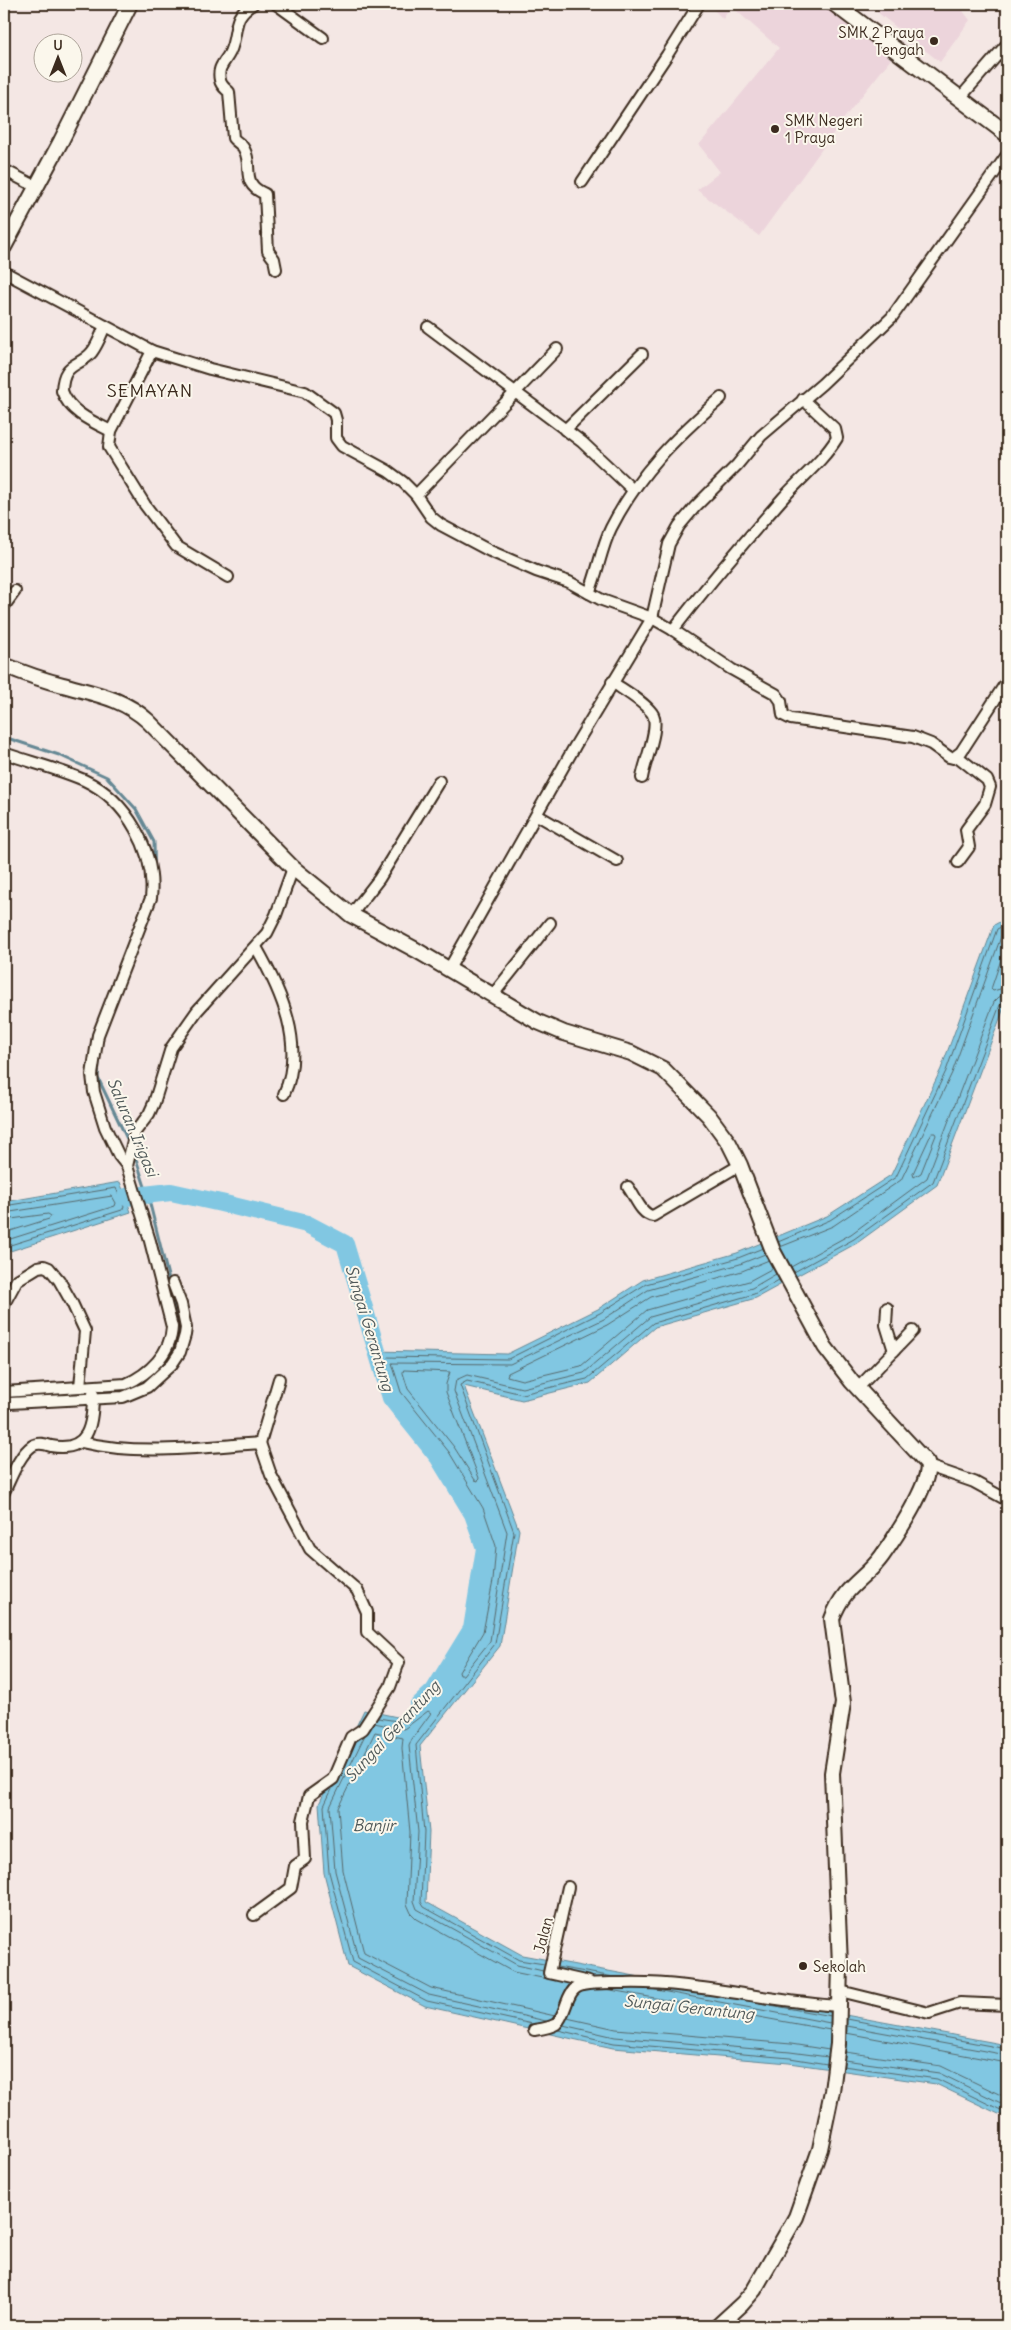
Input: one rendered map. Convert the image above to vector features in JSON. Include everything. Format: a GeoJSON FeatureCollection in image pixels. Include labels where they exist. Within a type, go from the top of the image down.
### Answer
{"type":"FeatureCollection","features":[{"type":"Feature","properties":{"kind":"main road"},"geometry":{"type":"LineString","coordinates":[[835,4],[1007,134]]}},
{"type":"Feature","properties":{"kind":"street"},"geometry":{"type":"LineString","coordinates":[[4,247],[130,4]]}},
{"type":"Feature","properties":{"kind":"street"},"geometry":{"type":"LineString","coordinates":[[253,4],[245,8],[238,18],[230,52],[220,66],[219,79],[229,92],[233,138],[245,150],[250,182],[256,190],[266,194],[268,251],[274,258],[276,269]]}},
{"type":"Feature","properties":{"kind":"street"},"geometry":{"type":"LineString","coordinates":[[276,4],[324,38]]}},
{"type":"Feature","properties":{"kind":"street"},"geometry":{"type":"LineString","coordinates":[[582,182],[668,56],[700,4]]}},
{"type":"Feature","properties":{"kind":"street"},"geometry":{"type":"LineString","coordinates":[[960,98],[1007,44]]}},
{"type":"Feature","properties":{"kind":"street"},"geometry":{"type":"LineString","coordinates":[[449,969],[612,682],[652,618],[667,549],[679,526],[694,507],[737,465],[761,436],[822,384],[892,317],[1007,155]]}},
{"type":"Feature","properties":{"kind":"street"},"geometry":{"type":"LineString","coordinates":[[4,170],[35,186]]}},
{"type":"Feature","properties":{"kind":"street"},"geometry":{"type":"LineString","coordinates":[[4,272],[152,352],[219,372],[305,392],[325,409],[334,413],[336,438],[342,446],[388,471],[416,495],[431,517],[473,544],[536,571],[569,582],[589,593],[652,618],[731,669],[776,694],[781,701],[784,715],[791,719],[913,737],[932,744],[949,757],[957,756],[987,780],[990,787],[985,804],[966,830],[969,847],[958,862]]}},
{"type":"Feature","properties":{"kind":"street"},"geometry":{"type":"LineString","coordinates":[[104,326],[91,353],[72,366],[66,373],[62,391],[66,401],[72,407],[85,417],[111,431]]}},
{"type":"Feature","properties":{"kind":"street"},"geometry":{"type":"LineString","coordinates":[[428,327],[582,442],[633,490]]}},
{"type":"Feature","properties":{"kind":"street"},"geometry":{"type":"LineString","coordinates":[[416,495],[557,350]]}},
{"type":"Feature","properties":{"kind":"street"},"geometry":{"type":"LineString","coordinates":[[152,352],[111,431],[108,443],[110,452],[169,539],[176,546],[228,577]]}},
{"type":"Feature","properties":{"kind":"street"},"geometry":{"type":"LineString","coordinates":[[565,430],[642,354]]}},
{"type":"Feature","properties":{"kind":"street"},"geometry":{"type":"LineString","coordinates":[[589,593],[606,539],[633,490],[656,459],[721,398]]}},
{"type":"Feature","properties":{"kind":"street"},"geometry":{"type":"LineString","coordinates":[[673,630],[715,576],[827,451],[836,438],[835,429],[802,400]]}},
{"type":"Feature","properties":{"kind":"street"},"geometry":{"type":"LineString","coordinates":[[4,606],[15,591]]}},
{"type":"Feature","properties":{"kind":"street"},"geometry":{"type":"LineString","coordinates":[[4,665],[62,685],[107,696],[129,706],[148,721],[293,868],[352,915],[449,969],[538,1022],[573,1036],[631,1053],[662,1069],[709,1116],[729,1143],[740,1165],[777,1258],[825,1347],[858,1388],[924,1459],[928,1466],[925,1484],[920,1495],[882,1556],[850,1587],[832,1619],[843,1703],[832,1773],[832,1812],[840,1927],[840,2007],[838,2044],[830,2100],[820,2149],[796,2217],[754,2290],[718,2326]]}},
{"type":"Feature","properties":{"kind":"street"},"geometry":{"type":"LineString","coordinates":[[957,756],[1007,680]]}},
{"type":"Feature","properties":{"kind":"street"},"geometry":{"type":"LineString","coordinates":[[612,682],[646,707],[654,716],[655,727],[642,778]]}},
{"type":"Feature","properties":{"kind":"street"},"geometry":{"type":"LineString","coordinates":[[4,753],[83,780],[103,792],[133,826],[145,845],[151,874],[151,898],[98,1034],[92,1075],[94,1092],[105,1127],[119,1156],[128,1168],[150,1241],[174,1305]]}},
{"type":"Feature","properties":{"kind":"street"},"geometry":{"type":"LineString","coordinates":[[352,915],[379,879],[439,781]]}},
{"type":"Feature","properties":{"kind":"street"},"geometry":{"type":"LineString","coordinates":[[537,815],[617,861]]}},
{"type":"Feature","properties":{"kind":"street"},"geometry":{"type":"LineString","coordinates":[[128,1168],[136,1129],[150,1112],[165,1061],[174,1043],[203,1005],[256,947],[276,916],[293,868]]}},
{"type":"Feature","properties":{"kind":"street"},"geometry":{"type":"LineString","coordinates":[[492,996],[550,923]]}},
{"type":"Feature","properties":{"kind":"street"},"geometry":{"type":"LineString","coordinates":[[256,947],[269,970],[280,996],[292,1038],[294,1059],[290,1081],[284,1094]]}},
{"type":"Feature","properties":{"kind":"street"},"geometry":{"type":"LineString","coordinates":[[628,1187],[643,1211],[648,1216],[653,1216],[740,1165]]}},
{"type":"Feature","properties":{"kind":"street"},"geometry":{"type":"LineString","coordinates":[[4,1304],[17,1280],[38,1267],[44,1266],[49,1268],[59,1280],[85,1331],[80,1387]]}},
{"type":"Feature","properties":{"kind":"street"},"geometry":{"type":"LineString","coordinates":[[10,1403],[93,1393],[126,1384],[144,1374],[157,1361],[171,1339],[174,1305],[173,1282]]}},
{"type":"Feature","properties":{"kind":"street"},"geometry":{"type":"LineString","coordinates":[[887,1308],[886,1325],[894,1350]]}},
{"type":"Feature","properties":{"kind":"street"},"geometry":{"type":"LineString","coordinates":[[858,1388],[913,1331]]}},
{"type":"Feature","properties":{"kind":"street"},"geometry":{"type":"LineString","coordinates":[[254,1916],[292,1888],[296,1866],[305,1858],[303,1820],[309,1796],[333,1779],[352,1737],[363,1729],[390,1687],[399,1662],[367,1632],[367,1612],[357,1590],[310,1548],[271,1476],[260,1443],[279,1379]]}},
{"type":"Feature","properties":{"kind":"street"},"geometry":{"type":"LineString","coordinates":[[4,1392],[80,1387],[93,1393]]}},
{"type":"Feature","properties":{"kind":"street"},"geometry":{"type":"LineString","coordinates":[[4,1492],[22,1459],[34,1445],[42,1443],[69,1447],[86,1438],[93,1393]]}},
{"type":"Feature","properties":{"kind":"street"},"geometry":{"type":"LineString","coordinates":[[81,1442],[105,1448],[134,1450],[260,1443]]}},
{"type":"Feature","properties":{"kind":"street"},"geometry":{"type":"LineString","coordinates":[[928,1466],[974,1482],[1007,1500]]}},
{"type":"Feature","properties":{"kind":"street","name":"Jalan"},"geometry":{"type":"LineString","coordinates":[[568,1887],[549,1973],[595,1983]]}},
{"type":"Feature","properties":{"kind":"street"},"geometry":{"type":"LineString","coordinates":[[534,2030],[555,2024],[563,2013],[572,1992],[580,1985],[595,1983],[645,1982],[730,1991],[782,2002],[840,2007]]}},
{"type":"Feature","properties":{"kind":"street"},"geometry":{"type":"LineString","coordinates":[[840,1991],[928,2014],[960,2003],[1007,2005]]}},
{"type":"Feature","properties":{"kind":"shaded area","name":"SMK Negeri 1 Praya"},"geometry":{"type":"Polygon","coordinates":[[[708,4],[820,4],[891,59],[848,113],[759,236],[697,190],[720,172],[699,145],[779,48],[731,6],[723,19],[708,4]]]}},
{"type":"Feature","properties":{"kind":"shaded area","name":"SMK 2 Praya Tengah"},"geometry":{"type":"Polygon","coordinates":[[[867,4],[968,4],[963,11],[970,20],[940,62],[867,4]]]}},
{"type":"Feature","properties":{"kind":"water","name":"Banjir"},"geometry":{"type":"Polygon","coordinates":[[[1007,918],[1007,1000],[937,1185],[857,1243],[756,1298],[655,1327],[590,1383],[522,1400],[464,1386],[519,1530],[500,1646],[420,1746],[429,1832],[426,1902],[522,1955],[1007,2045],[1007,2118],[936,2084],[789,2063],[613,2048],[425,2006],[348,1966],[324,1873],[319,1804],[364,1710],[402,1718],[434,1691],[472,1629],[485,1548],[473,1514],[439,1458],[391,1398],[375,1351],[507,1354],[598,1309],[643,1280],[737,1253],[827,1216],[891,1175],[941,1069],[994,925],[1007,918]]]}},
{"type":"Feature","properties":{"kind":"water"},"geometry":{"type":"Polygon","coordinates":[[[120,1182],[131,1212],[4,1253],[4,1202],[120,1182]]]}},
{"type":"Feature","properties":{"kind":"waterway","name":"Saluran Irigasi"},"geometry":{"type":"LineString","coordinates":[[4,737],[59,755],[107,777],[136,809],[154,842],[155,890]]}},
{"type":"Feature","properties":{"kind":"waterway","name":"Saluran Irigasi"},"geometry":{"type":"LineString","coordinates":[[99,1061],[98,1078],[129,1143]]}},
{"type":"Feature","properties":{"kind":"waterway","name":"Saluran Irigasi"},"geometry":{"type":"LineString","coordinates":[[134,1153],[148,1196],[170,1284]]}},
{"type":"Feature","properties":{"kind":"waterway","name":"Sungai Gerantung"},"geometry":{"type":"LineString","coordinates":[[126,1197],[171,1192],[307,1224],[345,1244],[391,1398],[439,1458],[473,1514],[485,1548],[472,1629],[434,1691],[418,1706]]}},
{"type":"Feature","properties":{"kind":"waterway","name":"Saluran Irigasi"},"geometry":{"type":"LineString","coordinates":[[172,1293],[178,1332],[174,1338]]}},
{"type":"Feature","properties":{"kind":"place","name":"SMK 2 Praya Tengah"},"geometry":{"type":"Point","coordinates":[934,41]}},
{"type":"Feature","properties":{"kind":"place","name":"SMK Negeri 1 Praya"},"geometry":{"type":"Point","coordinates":[775,129]}},
{"type":"Feature","properties":{"kind":"place","name":"Sekolah"},"geometry":{"type":"Point","coordinates":[803,1966]}},
{"type":"Feature","properties":{"kind":"district","name":"SEMAYAN"},"geometry":{"type":"Point","coordinates":[150,390]}}]}
